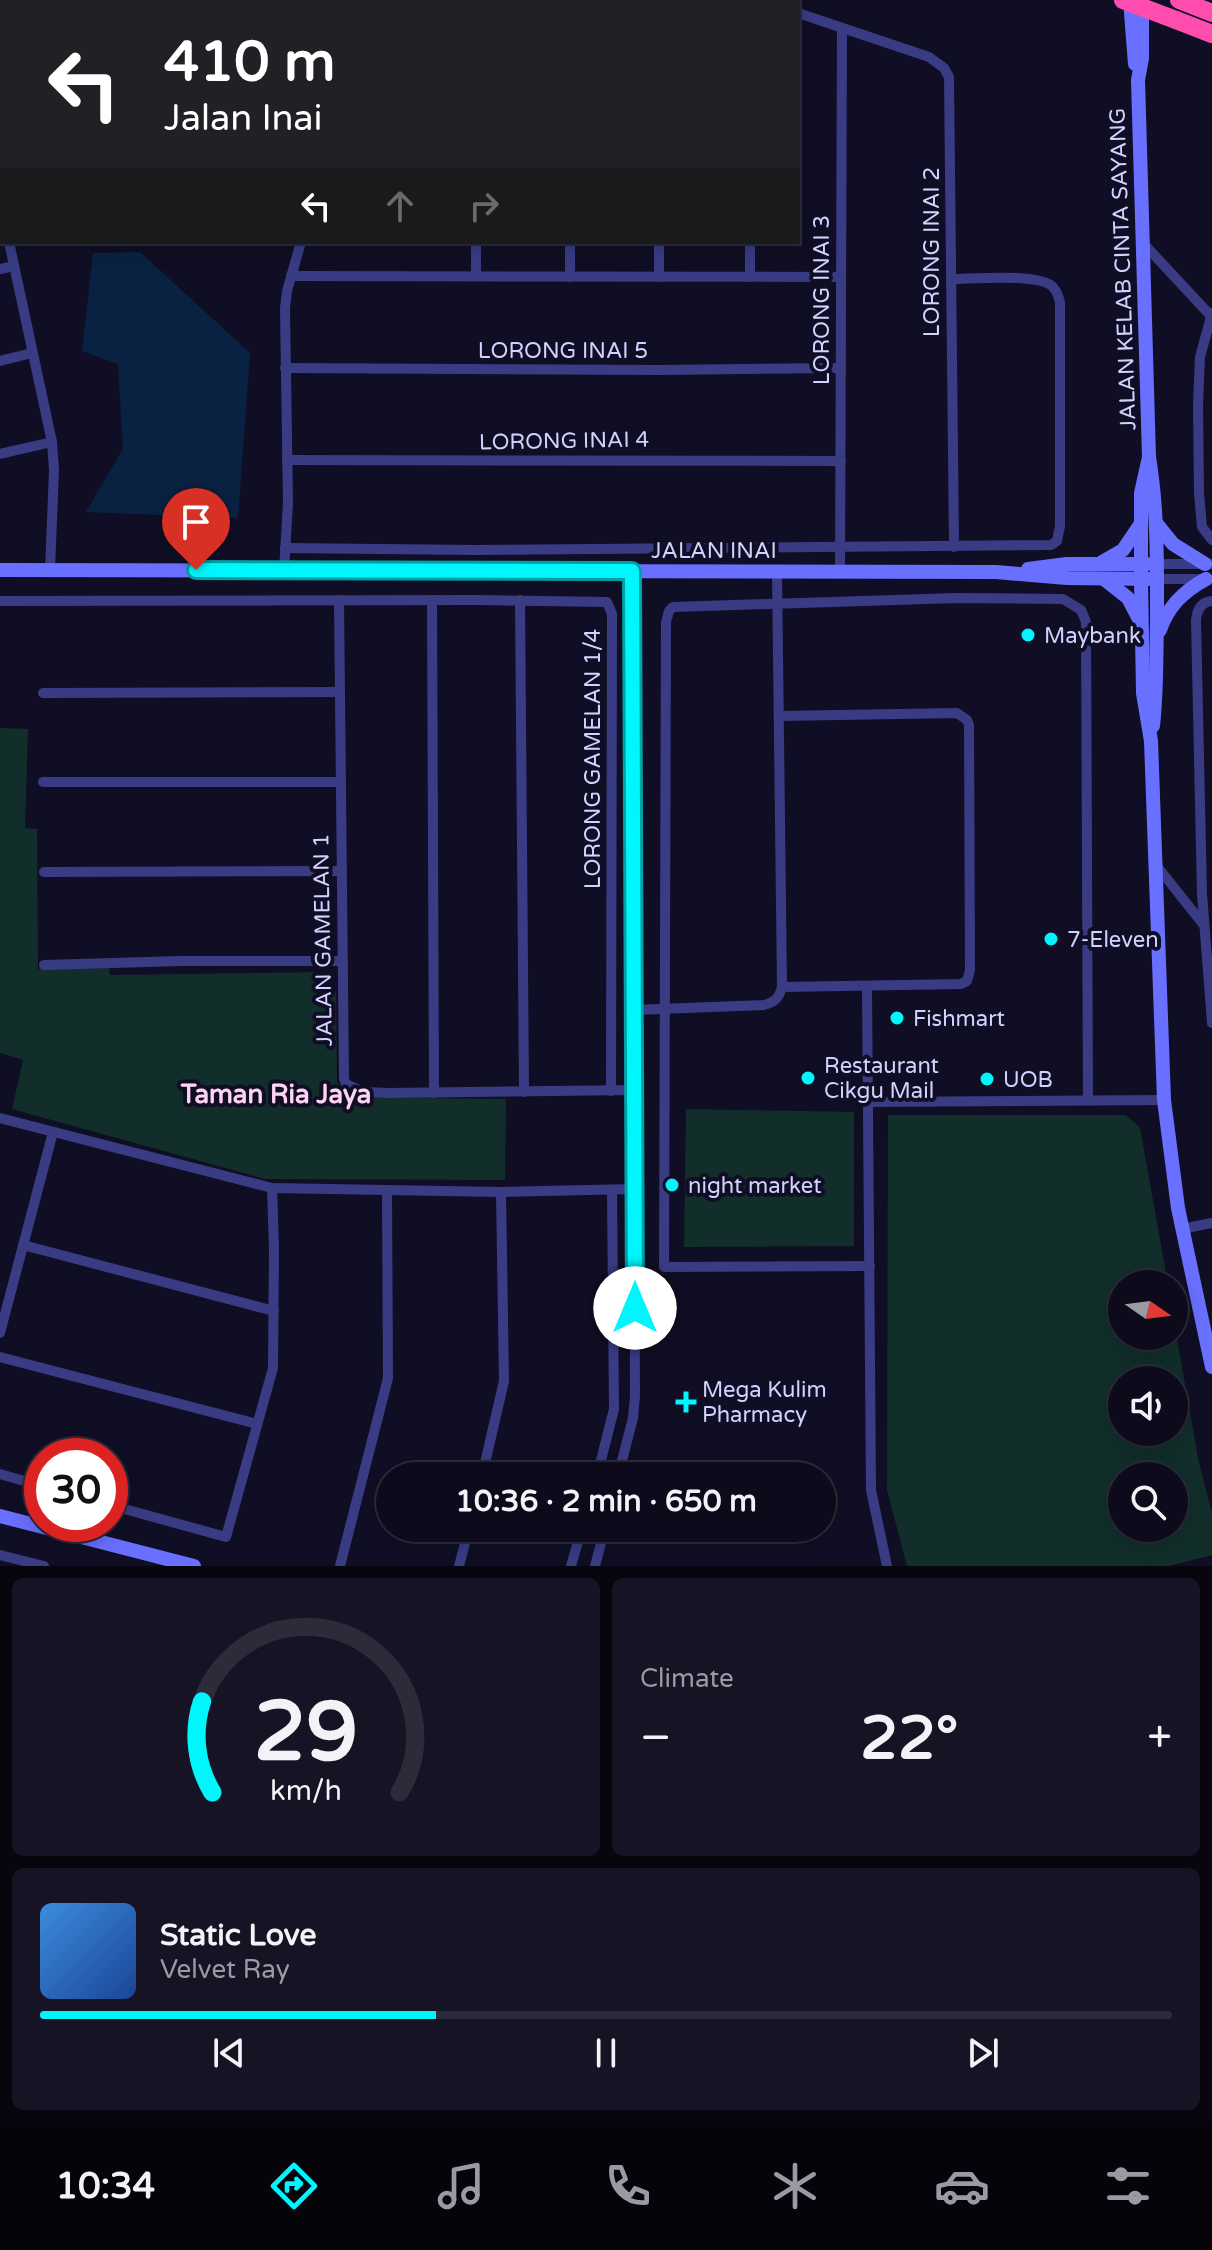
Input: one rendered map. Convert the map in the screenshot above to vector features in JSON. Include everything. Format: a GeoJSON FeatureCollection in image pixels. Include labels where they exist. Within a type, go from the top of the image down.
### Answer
{"type":"FeatureCollection","features":[{"type":"Feature","properties":{"kind":"highway"},"geometry":{"type":"LineString","coordinates":[[1123,0],[1212,34]]}},
{"type":"Feature","properties":{"kind":"highway"},"geometry":{"type":"LineString","coordinates":[[1179,0],[1212,13]]}},
{"type":"Feature","properties":{"kind":"main road","name":"JALAN KELAB CINTA SAYANG"},"geometry":{"type":"LineString","coordinates":[[1130,0],[1133,59],[1138,80],[1149,457],[1148,523],[1141,572],[1149,639]]}},
{"type":"Feature","properties":{"kind":"main road","name":"JALAN KELAB CINTA SAYANG"},"geometry":{"type":"LineString","coordinates":[[1138,80],[1142,58],[1142,0]]}},
{"type":"Feature","properties":{"kind":"main road","name":"JALAN KELAB CINTA SAYANG"},"geometry":{"type":"LineString","coordinates":[[1148,523],[1157,572],[1143,693],[1151,741],[1164,1100],[1182,1229],[1212,1367]]}},
{"type":"Feature","properties":{"kind":"main road"},"geometry":{"type":"LineString","coordinates":[[1094,564],[1123,550],[1148,523],[1209,571],[1174,603],[1149,639],[1134,608],[1121,591],[1104,579]]}},
{"type":"Feature","properties":{"kind":"main road","name":"JALAN INAI"},"geometry":{"type":"LineString","coordinates":[[996,572],[1067,564],[1157,572]]}},
{"type":"Feature","properties":{"kind":"main road","name":"JALAN INAI"},"geometry":{"type":"LineString","coordinates":[[0,570],[996,572],[1104,579],[1141,572]]}},
{"type":"Feature","properties":{"kind":"main road"},"geometry":{"type":"LineString","coordinates":[[0,1516],[194,1566]]}},
{"type":"Feature","properties":{"kind":"street","name":"LORONG INAI 2"},"geometry":{"type":"LineString","coordinates":[[800,14],[929,57],[944,68],[949,77],[954,547]]}},
{"type":"Feature","properties":{"kind":"street","name":"LORONG INAI 3"},"geometry":{"type":"LineString","coordinates":[[840,572],[842,28]]}},
{"type":"Feature","properties":{"kind":"street"},"geometry":{"type":"LineString","coordinates":[[1143,243],[1212,314],[1200,357],[1198,404],[1202,527],[1212,540]]}},
{"type":"Feature","properties":{"kind":"street"},"geometry":{"type":"LineString","coordinates":[[9,244],[52,442],[54,470],[50,570]]}},
{"type":"Feature","properties":{"kind":"street"},"geometry":{"type":"LineString","coordinates":[[284,571],[287,460],[285,308],[300,244]]}},
{"type":"Feature","properties":{"kind":"street"},"geometry":{"type":"LineString","coordinates":[[476,244],[476,276]]}},
{"type":"Feature","properties":{"kind":"street"},"geometry":{"type":"LineString","coordinates":[[570,244],[570,277]]}},
{"type":"Feature","properties":{"kind":"street"},"geometry":{"type":"LineString","coordinates":[[659,244],[659,277]]}},
{"type":"Feature","properties":{"kind":"street"},"geometry":{"type":"LineString","coordinates":[[750,244],[750,277]]}},
{"type":"Feature","properties":{"kind":"street"},"geometry":{"type":"LineString","coordinates":[[0,269],[14,266]]}},
{"type":"Feature","properties":{"kind":"street"},"geometry":{"type":"LineString","coordinates":[[291,276],[841,277]]}},
{"type":"Feature","properties":{"kind":"street"},"geometry":{"type":"LineString","coordinates":[[285,548],[954,547],[1043,546],[1057,541],[1060,526],[1058,294],[1043,281],[951,279]]}},
{"type":"Feature","properties":{"kind":"street"},"geometry":{"type":"LineString","coordinates":[[0,361],[32,353]]}},
{"type":"Feature","properties":{"kind":"street","name":"LORONG INAI 5"},"geometry":{"type":"LineString","coordinates":[[285,368],[841,368]]}},
{"type":"Feature","properties":{"kind":"street"},"geometry":{"type":"LineString","coordinates":[[0,454],[52,442]]}},
{"type":"Feature","properties":{"kind":"street","name":"LORONG INAI 4"},"geometry":{"type":"LineString","coordinates":[[287,460],[841,461]]}},
{"type":"Feature","properties":{"kind":"street"},"geometry":{"type":"LineString","coordinates":[[622,1462],[633,1418],[635,1396],[632,571]]}},
{"type":"Feature","properties":{"kind":"street"},"geometry":{"type":"LineString","coordinates":[[1157,572],[1209,571]]}},
{"type":"Feature","properties":{"kind":"street"},"geometry":{"type":"LineString","coordinates":[[634,1010],[764,1005],[775,1001],[782,987],[777,572]]}},
{"type":"Feature","properties":{"kind":"street"},"geometry":{"type":"LineString","coordinates":[[870,1266],[664,1267],[667,615],[673,607],[956,598],[1063,599],[1084,615],[1088,776],[1088,1100]]}},
{"type":"Feature","properties":{"kind":"street","name":"JALAN GAMELAN 1"},"geometry":{"type":"LineString","coordinates":[[339,600],[346,1084],[364,1092],[635,1090]]}},
{"type":"Feature","properties":{"kind":"street"},"geometry":{"type":"LineString","coordinates":[[432,600],[434,1093]]}},
{"type":"Feature","properties":{"kind":"street"},"geometry":{"type":"LineString","coordinates":[[520,600],[524,1092]]}},
{"type":"Feature","properties":{"kind":"street","name":"LORONG GAMELAN 1/4"},"geometry":{"type":"LineString","coordinates":[[0,601],[607,602],[612,614],[611,1091]]}},
{"type":"Feature","properties":{"kind":"street"},"geometry":{"type":"LineString","coordinates":[[1212,601],[1203,603],[1196,620],[1203,924],[1212,1023]]}},
{"type":"Feature","properties":{"kind":"street"},"geometry":{"type":"LineString","coordinates":[[43,693],[340,692]]}},
{"type":"Feature","properties":{"kind":"street"},"geometry":{"type":"LineString","coordinates":[[779,716],[951,713],[961,715],[969,725],[970,977],[961,984],[782,987]]}},
{"type":"Feature","properties":{"kind":"street"},"geometry":{"type":"LineString","coordinates":[[43,782],[341,782]]}},
{"type":"Feature","properties":{"kind":"street"},"geometry":{"type":"LineString","coordinates":[[1156,865],[1203,924]]}},
{"type":"Feature","properties":{"kind":"street"},"geometry":{"type":"LineString","coordinates":[[44,872],[342,871]]}},
{"type":"Feature","properties":{"kind":"street"},"geometry":{"type":"LineString","coordinates":[[44,965],[343,961]]}},
{"type":"Feature","properties":{"kind":"street"},"geometry":{"type":"LineString","coordinates":[[867,986],[871,1490],[887,1566]]}},
{"type":"Feature","properties":{"kind":"street"},"geometry":{"type":"LineString","coordinates":[[869,1102],[1164,1100]]}},
{"type":"Feature","properties":{"kind":"street"},"geometry":{"type":"LineString","coordinates":[[0,1118],[272,1188],[501,1192],[635,1189]]}},
{"type":"Feature","properties":{"kind":"street"},"geometry":{"type":"LineString","coordinates":[[0,1333],[53,1132]]}},
{"type":"Feature","properties":{"kind":"street"},"geometry":{"type":"LineString","coordinates":[[128,1510],[226,1537],[273,1368],[272,1188]]}},
{"type":"Feature","properties":{"kind":"street"},"geometry":{"type":"LineString","coordinates":[[340,1566],[388,1378],[387,1190]]}},
{"type":"Feature","properties":{"kind":"street"},"geometry":{"type":"LineString","coordinates":[[601,1462],[614,1409],[612,1190]]}},
{"type":"Feature","properties":{"kind":"street"},"geometry":{"type":"LineString","coordinates":[[485,1462],[504,1381],[501,1192]]}},
{"type":"Feature","properties":{"kind":"street"},"geometry":{"type":"LineString","coordinates":[[1182,1229],[1212,1223]]}},
{"type":"Feature","properties":{"kind":"street"},"geometry":{"type":"LineString","coordinates":[[23,1245],[274,1311]]}},
{"type":"Feature","properties":{"kind":"street"},"geometry":{"type":"LineString","coordinates":[[0,1357],[257,1424]]}},
{"type":"Feature","properties":{"kind":"street"},"geometry":{"type":"LineString","coordinates":[[0,1474],[24,1481]]}},
{"type":"Feature","properties":{"kind":"street"},"geometry":{"type":"LineString","coordinates":[[459,1566],[465,1542]]}},
{"type":"Feature","properties":{"kind":"street"},"geometry":{"type":"LineString","coordinates":[[571,1566],[578,1542]]}},
{"type":"Feature","properties":{"kind":"street"},"geometry":{"type":"LineString","coordinates":[[595,1566],[601,1542]]}},
{"type":"Feature","properties":{"kind":"street"},"geometry":{"type":"LineString","coordinates":[[0,1555],[44,1566]]}},
{"type":"Feature","properties":{"kind":"green space"},"geometry":{"type":"Polygon","coordinates":[[[0,728],[28,729],[25,828],[37,829],[38,969],[109,968],[110,975],[319,972],[320,992],[336,991],[337,1082],[350,1097],[506,1099],[505,1180],[265,1179],[12,1109],[23,1060],[0,1053],[0,728]]]}},
{"type":"Feature","properties":{"kind":"green space"},"geometry":{"type":"Polygon","coordinates":[[[686,1109],[854,1112],[854,1246],[684,1247],[686,1109]]]}},
{"type":"Feature","properties":{"kind":"green space"},"geometry":{"type":"Polygon","coordinates":[[[888,1115],[1126,1115],[1140,1128],[1165,1270],[1108,1270],[1108,1350],[1179,1350],[1182,1366],[1108,1366],[1108,1446],[1188,1446],[1188,1401],[1212,1513],[1212,1555],[1169,1566],[907,1566],[887,1490],[888,1115]]]}},
{"type":"Feature","properties":{"kind":"water"},"geometry":{"type":"Polygon","coordinates":[[[140,252],[250,353],[238,518],[86,512],[123,449],[118,364],[82,351],[93,253],[140,252]]]}},
{"type":"Feature","properties":{"kind":"place","name":"Maybank"},"geometry":{"type":"Point","coordinates":[1028,635]}},
{"type":"Feature","properties":{"kind":"place","name":"7-Eleven"},"geometry":{"type":"Point","coordinates":[1051,939]}},
{"type":"Feature","properties":{"kind":"place","name":"Fishmart"},"geometry":{"type":"Point","coordinates":[897,1018]}},
{"type":"Feature","properties":{"kind":"place","name":"Restaurant Cikgu Mail"},"geometry":{"type":"Point","coordinates":[808,1078]}},
{"type":"Feature","properties":{"kind":"place","name":"UOB"},"geometry":{"type":"Point","coordinates":[987,1079]}},
{"type":"Feature","properties":{"kind":"place","name":"night market"},"geometry":{"type":"Point","coordinates":[672,1185]}},
{"type":"Feature","properties":{"kind":"place","name":"Mega Kulim Pharmacy"},"geometry":{"type":"Point","coordinates":[686,1402]}},
{"type":"Feature","properties":{"kind":"district","name":"Taman Ria Jaya"},"geometry":{"type":"Point","coordinates":[276,1094]}},
{"type":"Feature","properties":{"kind":"route"},"geometry":{"type":"LineString","coordinates":[[196,570],[632,571],[635,1308]]}}]}
